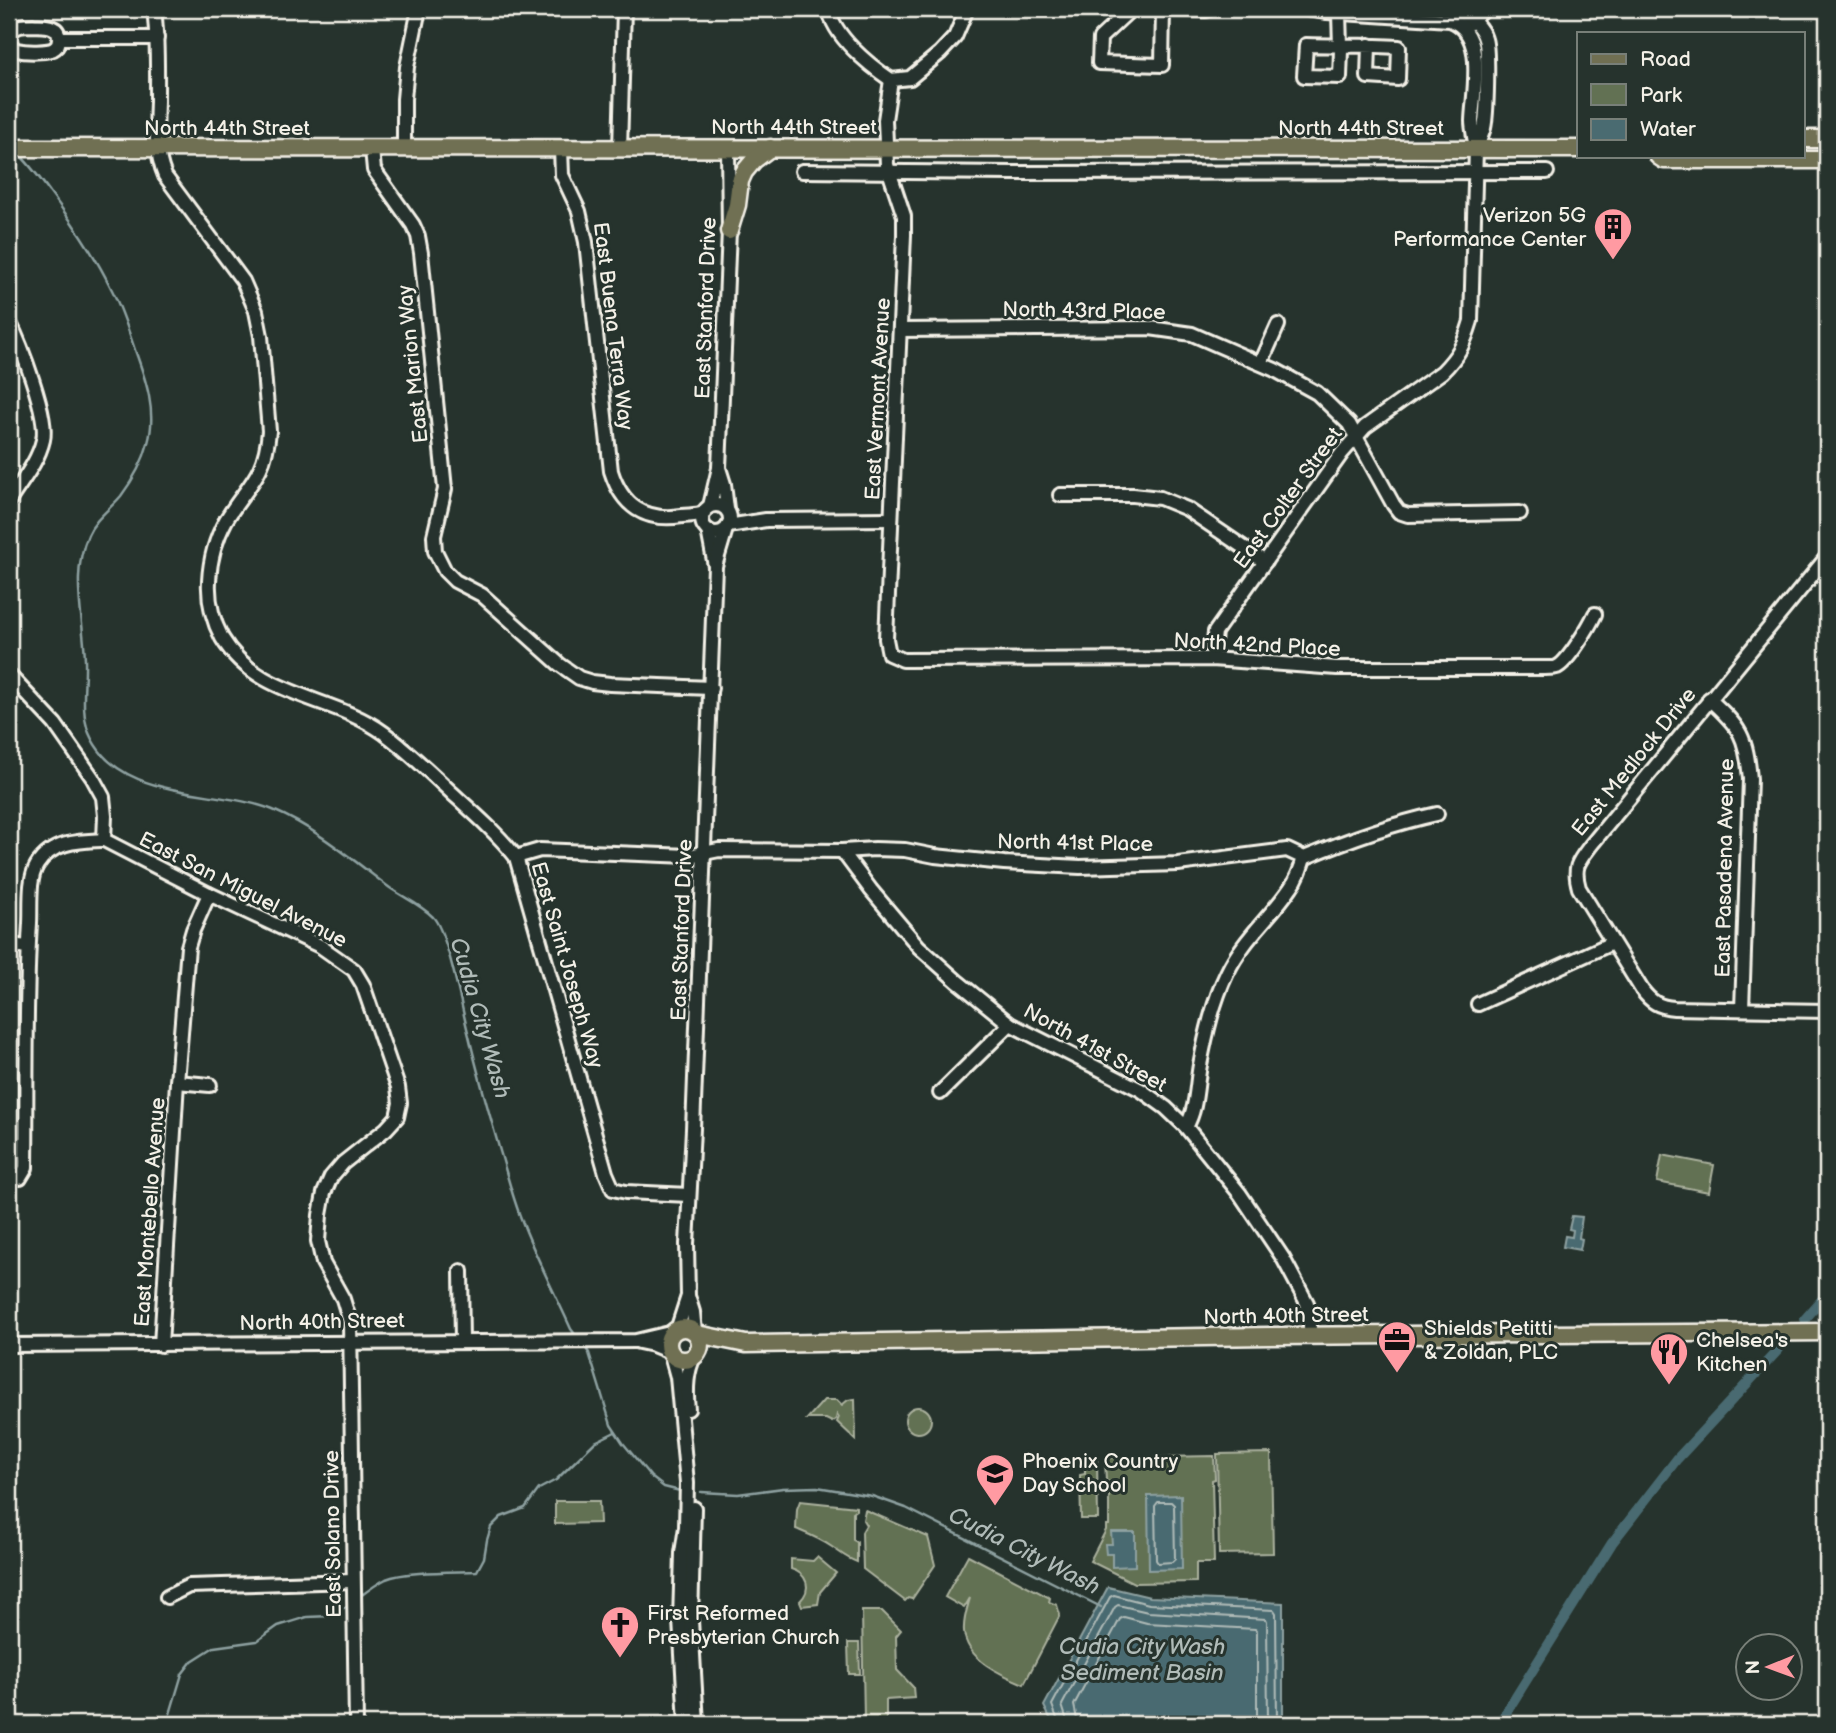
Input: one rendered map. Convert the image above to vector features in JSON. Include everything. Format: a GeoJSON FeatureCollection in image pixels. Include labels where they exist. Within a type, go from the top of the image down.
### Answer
{"type":"FeatureCollection","features":[{"type":"Feature","properties":{"kind":"main road"},"geometry":{"type":"LineString","coordinates":[[1804,139],[1827,139]]}},
{"type":"Feature","properties":{"kind":"main road"},"geometry":{"type":"LineString","coordinates":[[729,231],[744,172],[769,148]]}},
{"type":"Feature","properties":{"kind":"main road","name":"North 44th Street"},"geometry":{"type":"LineString","coordinates":[[9,149],[1577,149]]}},
{"type":"Feature","properties":{"kind":"main road"},"geometry":{"type":"LineString","coordinates":[[1661,158],[1827,160]]}},
{"type":"Feature","properties":{"kind":"main road"},"geometry":{"type":"LineString","coordinates":[[686,1328],[696,1333],[700,1343],[696,1355],[690,1360],[680,1360],[671,1354],[668,1344],[675,1331],[686,1328]]}},
{"type":"Feature","properties":{"kind":"main road","name":"North 40th Street"},"geometry":{"type":"LineString","coordinates":[[696,1355],[746,1344],[1820,1332]]}},
{"type":"Feature","properties":{"kind":"main road","name":"North 40th Street"},"geometry":{"type":"LineString","coordinates":[[696,1333],[746,1344]]}},
{"type":"Feature","properties":{"kind":"street"},"geometry":{"type":"LineString","coordinates":[[154,9],[157,38],[158,149]]}},
{"type":"Feature","properties":{"kind":"street"},"geometry":{"type":"LineString","coordinates":[[404,149],[407,67],[419,9]]}},
{"type":"Feature","properties":{"kind":"street"},"geometry":{"type":"LineString","coordinates":[[620,149],[624,9]]}},
{"type":"Feature","properties":{"kind":"street"},"geometry":{"type":"LineString","coordinates":[[829,9],[830,16],[840,32],[856,51],[891,80],[910,78],[940,53],[955,37],[967,9]]}},
{"type":"Feature","properties":{"kind":"street"},"geometry":{"type":"LineString","coordinates":[[1125,11],[1100,38],[1099,62],[1161,65],[1163,9]]}},
{"type":"Feature","properties":{"kind":"street"},"geometry":{"type":"LineString","coordinates":[[1173,9],[1209,9]]}},
{"type":"Feature","properties":{"kind":"street"},"geometry":{"type":"LineString","coordinates":[[1307,9],[1450,20],[1468,24],[1485,9]]}},
{"type":"Feature","properties":{"kind":"street"},"geometry":{"type":"LineString","coordinates":[[1455,9],[1468,24]]}},
{"type":"Feature","properties":{"kind":"street"},"geometry":{"type":"LineString","coordinates":[[1339,13],[1340,46],[1369,45]]}},
{"type":"Feature","properties":{"kind":"street","name":"East Colter Street"},"geometry":{"type":"LineString","coordinates":[[1212,659],[1215,632],[1342,453],[1365,427],[1442,372],[1458,356],[1466,338],[1473,306],[1476,149],[1485,126],[1488,52],[1485,38],[1468,24]]}},
{"type":"Feature","properties":{"kind":"street"},"geometry":{"type":"LineString","coordinates":[[9,34],[12,28],[20,25],[54,27],[59,33],[60,41],[55,48],[48,51],[21,51],[14,49],[9,43]]}},
{"type":"Feature","properties":{"kind":"street"},"geometry":{"type":"LineString","coordinates":[[59,38],[157,38]]}},
{"type":"Feature","properties":{"kind":"street","name":"East Vermont Avenue"},"geometry":{"type":"LineString","coordinates":[[889,654],[886,639],[904,216],[887,165],[886,120],[891,80]]}},
{"type":"Feature","properties":{"kind":"street","name":"East Stanford Drive"},"geometry":{"type":"LineString","coordinates":[[696,1333],[688,1296],[687,1244],[715,566],[702,518],[707,510],[719,468],[729,231],[728,148]]}},
{"type":"Feature","properties":{"kind":"street","name":"East Saint Joseph Way"},"geometry":{"type":"LineString","coordinates":[[158,149],[165,176],[243,281],[256,310],[261,336],[270,431],[268,447],[257,477],[226,522],[212,560],[209,583],[211,610],[218,630],[230,650],[259,677],[360,719],[383,733],[490,827],[516,857],[606,1173],[613,1189],[689,1195]]}},
{"type":"Feature","properties":{"kind":"street","name":"East Marion Way"},"geometry":{"type":"LineString","coordinates":[[372,149],[374,170],[413,225],[421,253],[445,489],[435,525],[435,551],[445,571],[455,581],[482,595],[559,664],[579,678],[610,684],[710,688]]}},
{"type":"Feature","properties":{"kind":"street","name":"East Buena Terra Way"},"geometry":{"type":"LineString","coordinates":[[561,149],[562,175],[579,211],[586,242],[611,471],[619,491],[631,505],[648,515],[673,519]]}},
{"type":"Feature","properties":{"kind":"street","name":"North 44th Street"},"geometry":{"type":"LineString","coordinates":[[802,171],[1547,172]]}},
{"type":"Feature","properties":{"kind":"street"},"geometry":{"type":"LineString","coordinates":[[9,321],[37,396],[45,428],[37,458],[9,501]]}},
{"type":"Feature","properties":{"kind":"street"},"geometry":{"type":"LineString","coordinates":[[1261,363],[1278,325]]}},
{"type":"Feature","properties":{"kind":"street","name":"North 43rd Place"},"geometry":{"type":"LineString","coordinates":[[901,330],[1150,328],[1192,334],[1293,378],[1317,393],[1349,424],[1399,512],[1408,515],[1520,513]]}},
{"type":"Feature","properties":{"kind":"street","name":"East Stanford Drive"},"geometry":{"type":"LineString","coordinates":[[715,566],[730,520],[719,468]]}},
{"type":"Feature","properties":{"kind":"street"},"geometry":{"type":"LineString","coordinates":[[1060,495],[1133,495],[1160,498],[1187,509],[1265,562]]}},
{"type":"Feature","properties":{"kind":"street"},"geometry":{"type":"LineString","coordinates":[[673,519],[720,505],[727,510],[766,520]]}},
{"type":"Feature","properties":{"kind":"street"},"geometry":{"type":"LineString","coordinates":[[673,519],[718,533],[727,528],[766,520],[891,519]]}},
{"type":"Feature","properties":{"kind":"street","name":"East Medlock Drive"},"geometry":{"type":"LineString","coordinates":[[1742,1009],[1674,1007],[1656,1004],[1649,999],[1579,888],[1575,876],[1577,864],[1827,556]]}},
{"type":"Feature","properties":{"kind":"street","name":"North 42nd Place"},"geometry":{"type":"LineString","coordinates":[[889,654],[903,660],[1212,659],[1337,668],[1556,668],[1564,661],[1595,614]]}},
{"type":"Feature","properties":{"kind":"street"},"geometry":{"type":"LineString","coordinates":[[9,675],[55,724],[92,777],[103,797],[105,816],[104,841],[78,841],[59,845],[47,853],[36,866],[32,880],[28,947],[26,1168],[20,1178],[9,1178]]}},
{"type":"Feature","properties":{"kind":"street","name":"East Pasadena Avenue"},"geometry":{"type":"LineString","coordinates":[[1709,699],[1735,725],[1748,752],[1750,779],[1742,1009]]}},
{"type":"Feature","properties":{"kind":"street"},"geometry":{"type":"LineString","coordinates":[[1310,1336],[1307,1303],[1283,1258],[1240,1194],[1186,1127],[1193,1115],[1208,1022],[1227,973],[1244,943],[1291,887],[1304,858],[1350,840],[1437,814]]}},
{"type":"Feature","properties":{"kind":"street","name":"East San Miguel Avenue"},"geometry":{"type":"LineString","coordinates":[[104,841],[320,946],[354,970],[363,985],[398,1087],[400,1103],[397,1116],[386,1129],[343,1163],[331,1177],[324,1193],[318,1241],[323,1263],[343,1299],[350,1322],[349,1342]]}},
{"type":"Feature","properties":{"kind":"street","name":"North 41st Place"},"geometry":{"type":"LineString","coordinates":[[516,857],[540,850],[688,856],[719,850],[893,849],[1004,863],[1080,867],[1178,864],[1287,850],[1304,858]]}},
{"type":"Feature","properties":{"kind":"street","name":"North 41st Street"},"geometry":{"type":"LineString","coordinates":[[842,850],[871,890],[919,947],[1010,1024],[1141,1090],[1186,1127]]}},
{"type":"Feature","properties":{"kind":"street","name":"East Montebello Avenue"},"geometry":{"type":"LineString","coordinates":[[161,1345],[188,947],[192,930],[209,894]]}},
{"type":"Feature","properties":{"kind":"street"},"geometry":{"type":"LineString","coordinates":[[1478,1004],[1612,943]]}},
{"type":"Feature","properties":{"kind":"street"},"geometry":{"type":"LineString","coordinates":[[9,945],[28,947]]}},
{"type":"Feature","properties":{"kind":"street"},"geometry":{"type":"LineString","coordinates":[[1742,1009],[1827,1011]]}},
{"type":"Feature","properties":{"kind":"street"},"geometry":{"type":"LineString","coordinates":[[940,1093],[1010,1024]]}},
{"type":"Feature","properties":{"kind":"street","name":"East Montebello Avenue"},"geometry":{"type":"LineString","coordinates":[[177,1082],[209,1085]]}},
{"type":"Feature","properties":{"kind":"street"},"geometry":{"type":"LineString","coordinates":[[461,1271],[462,1342]]}},
{"type":"Feature","properties":{"kind":"street","name":"East Stanford Drive"},"geometry":{"type":"LineString","coordinates":[[675,1331],[688,1296]]}},
{"type":"Feature","properties":{"kind":"street","name":"North 40th Street"},"geometry":{"type":"LineString","coordinates":[[636,1341],[675,1331]]}},
{"type":"Feature","properties":{"kind":"street","name":"North 40th Street"},"geometry":{"type":"LineString","coordinates":[[9,1345],[636,1341],[653,1345],[671,1354]]}},
{"type":"Feature","properties":{"kind":"street","name":"East Solano Drive"},"geometry":{"type":"LineString","coordinates":[[349,1342],[356,1724]]}},
{"type":"Feature","properties":{"kind":"street"},"geometry":{"type":"LineString","coordinates":[[671,1354],[677,1377],[688,1483],[680,1612],[687,1724]]}},
{"type":"Feature","properties":{"kind":"street"},"geometry":{"type":"LineString","coordinates":[[696,1355],[690,1366],[687,1392],[694,1483],[691,1620],[697,1724]]}},
{"type":"Feature","properties":{"kind":"street"},"geometry":{"type":"LineString","coordinates":[[167,1597],[189,1586],[353,1581]]}},
{"type":"Feature","properties":{"kind":"green space"},"geometry":{"type":"Polygon","coordinates":[[[1662,1155],[1714,1165],[1709,1192],[1657,1182],[1662,1155]]]}},
{"type":"Feature","properties":{"kind":"green space"},"geometry":{"type":"Polygon","coordinates":[[[855,1399],[856,1440],[837,1422],[837,1414],[832,1422],[826,1419],[807,1419],[824,1400],[837,1400],[842,1405],[855,1399]]]}},
{"type":"Feature","properties":{"kind":"green space"},"geometry":{"type":"Polygon","coordinates":[[[918,1407],[927,1411],[931,1420],[927,1429],[918,1433],[909,1429],[905,1420],[909,1411],[918,1407]]]}},
{"type":"Feature","properties":{"kind":"green space"},"geometry":{"type":"Polygon","coordinates":[[[1271,1453],[1273,1553],[1219,1554],[1217,1454],[1271,1453]]]}},
{"type":"Feature","properties":{"kind":"green space"},"geometry":{"type":"Polygon","coordinates":[[[1214,1456],[1214,1563],[1196,1563],[1196,1582],[1134,1583],[1090,1561],[1106,1525],[1109,1525],[1109,1482],[1106,1481],[1105,1458],[1214,1456]]]}},
{"type":"Feature","properties":{"kind":"green space"},"geometry":{"type":"Polygon","coordinates":[[[1085,1459],[1097,1459],[1098,1519],[1081,1519],[1080,1475],[1085,1474],[1085,1459]]]}},
{"type":"Feature","properties":{"kind":"green space"},"geometry":{"type":"Polygon","coordinates":[[[555,1501],[599,1501],[600,1523],[555,1524],[555,1501]]]}},
{"type":"Feature","properties":{"kind":"green space"},"geometry":{"type":"Polygon","coordinates":[[[800,1501],[856,1507],[853,1512],[853,1540],[857,1542],[857,1562],[796,1529],[800,1501]]]}},
{"type":"Feature","properties":{"kind":"green space"},"geometry":{"type":"Polygon","coordinates":[[[865,1510],[928,1537],[935,1565],[912,1599],[905,1601],[863,1569],[862,1532],[866,1525],[863,1520],[865,1510]]]}},
{"type":"Feature","properties":{"kind":"green space"},"geometry":{"type":"Polygon","coordinates":[[[968,1555],[1050,1598],[1049,1602],[1057,1605],[1060,1615],[1024,1684],[987,1665],[971,1650],[964,1631],[970,1598],[964,1608],[945,1597],[968,1555]]]}},
{"type":"Feature","properties":{"kind":"green space"},"geometry":{"type":"Polygon","coordinates":[[[817,1557],[836,1573],[820,1592],[818,1604],[802,1606],[800,1601],[806,1592],[806,1582],[801,1574],[791,1569],[791,1559],[813,1561],[817,1557]]]}},
{"type":"Feature","properties":{"kind":"green space"},"geometry":{"type":"Polygon","coordinates":[[[862,1611],[882,1611],[901,1630],[896,1636],[897,1670],[913,1687],[914,1698],[886,1700],[886,1722],[866,1722],[864,1719],[862,1611]]]}},
{"type":"Feature","properties":{"kind":"green space"},"geometry":{"type":"Polygon","coordinates":[[[848,1643],[859,1643],[860,1674],[849,1674],[848,1643]]]}},
{"type":"Feature","properties":{"kind":"water"},"geometry":{"type":"Polygon","coordinates":[[[1572,1216],[1582,1217],[1580,1250],[1563,1247],[1565,1236],[1572,1237],[1573,1230],[1569,1229],[1572,1216]]]}},
{"type":"Feature","properties":{"kind":"water"},"geometry":{"type":"Polygon","coordinates":[[[1181,1495],[1182,1569],[1149,1570],[1148,1496],[1181,1495]]]}},
{"type":"Feature","properties":{"kind":"water"},"geometry":{"type":"Polygon","coordinates":[[[1111,1532],[1135,1532],[1135,1566],[1112,1567],[1112,1554],[1106,1554],[1105,1544],[1112,1544],[1111,1532]]]}},
{"type":"Feature","properties":{"kind":"water","name":"Cudia City Wash Sediment Basin"},"geometry":{"type":"Polygon","coordinates":[[[1108,1587],[1150,1597],[1283,1603],[1283,1724],[1053,1724],[1044,1706],[1108,1587]]]}},
{"type":"Feature","properties":{"kind":"waterway","name":"Cudia City Wash"},"geometry":{"type":"LineString","coordinates":[[19,154],[67,216],[106,277],[127,326],[151,408],[150,431],[140,464],[121,496],[91,529],[83,550],[79,597],[85,660],[84,706],[89,733],[103,755],[122,771],[145,782],[250,803],[289,817],[334,845],[433,917],[449,955],[480,1080],[516,1204],[539,1262],[571,1329],[578,1338]]}},
{"type":"Feature","properties":{"kind":"waterway"},"geometry":{"type":"LineString","coordinates":[[1805,1319],[1827,1294]]}},
{"type":"Feature","properties":{"kind":"waterway","name":"Cudia City Wash"},"geometry":{"type":"LineString","coordinates":[[584,1346],[589,1353],[611,1425],[651,1477],[664,1487],[680,1491]]}},
{"type":"Feature","properties":{"kind":"waterway"},"geometry":{"type":"LineString","coordinates":[[1499,1724],[1612,1543],[1677,1459],[1779,1349]]}},
{"type":"Feature","properties":{"kind":"waterway"},"geometry":{"type":"LineString","coordinates":[[358,1598],[394,1576],[477,1571],[484,1558],[491,1527],[501,1517],[525,1508],[539,1489],[556,1480],[595,1442],[615,1432]]}},
{"type":"Feature","properties":{"kind":"waterway","name":"Cudia City Wash"},"geometry":{"type":"LineString","coordinates":[[701,1492],[738,1494],[817,1487],[872,1496],[906,1508],[1101,1607]]}},
{"type":"Feature","properties":{"kind":"waterway"},"geometry":{"type":"LineString","coordinates":[[167,1724],[182,1674],[192,1661],[214,1647],[257,1641],[278,1626],[307,1617],[331,1616],[350,1604]]}},
{"type":"Feature","properties":{"kind":"place","name":"Verizon 5G Performance Center"},"geometry":{"type":"Point","coordinates":[1613,261]}},
{"type":"Feature","properties":{"kind":"place","name":"Shields Petitti & Zoldan, PLC"},"geometry":{"type":"Point","coordinates":[1397,1374]}},
{"type":"Feature","properties":{"kind":"place","name":"Chelsea's Kitchen"},"geometry":{"type":"Point","coordinates":[1669,1386]}},
{"type":"Feature","properties":{"kind":"place","name":"Phoenix Country Day School"},"geometry":{"type":"Point","coordinates":[995,1507]}},
{"type":"Feature","properties":{"kind":"place","name":"First Reformed Presbyterian Church"},"geometry":{"type":"Point","coordinates":[620,1659]}}]}
